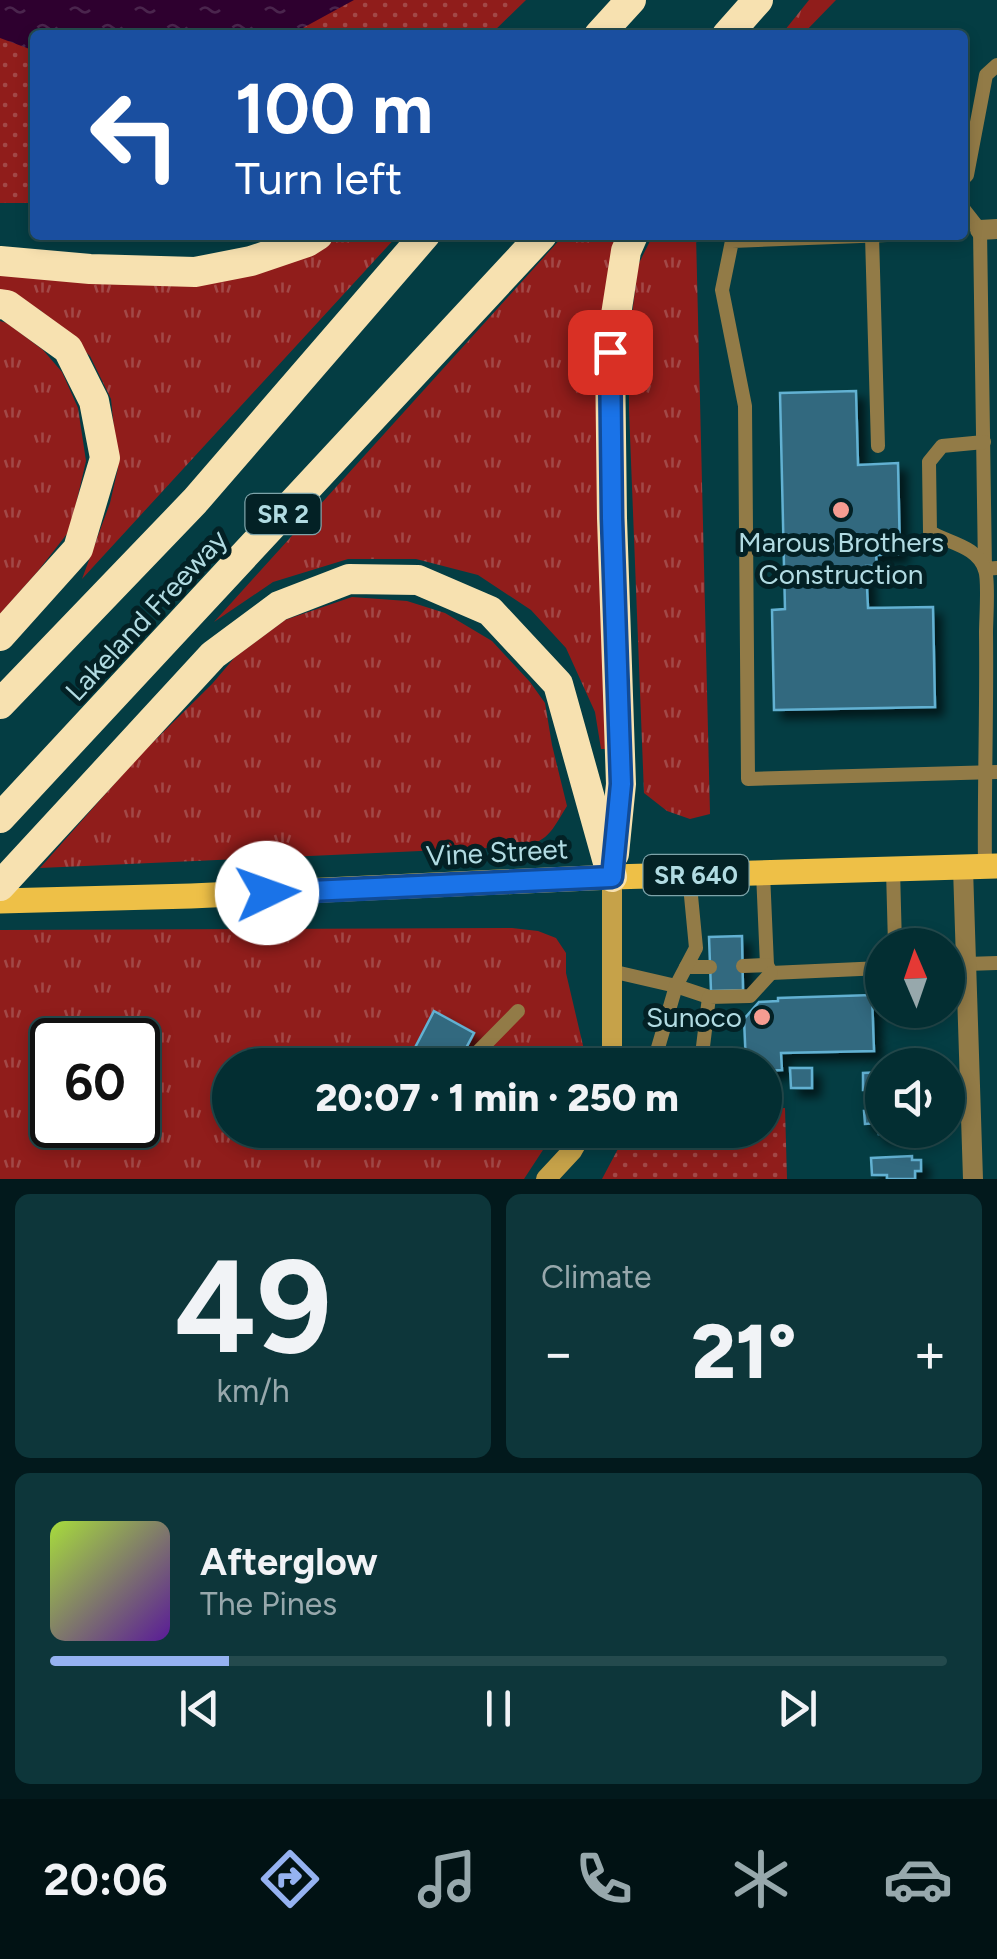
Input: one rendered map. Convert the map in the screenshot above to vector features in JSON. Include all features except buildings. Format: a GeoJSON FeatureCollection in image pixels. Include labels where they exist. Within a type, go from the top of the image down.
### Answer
{"type":"FeatureCollection","features":[{"type":"Feature","properties":{"kind":"highway"},"geometry":{"type":"LineString","coordinates":[[603,30],[631,0]]}},
{"type":"Feature","properties":{"kind":"highway"},"geometry":{"type":"LineString","coordinates":[[731,30],[758,0]]}},
{"type":"Feature","properties":{"kind":"highway"},"geometry":{"type":"LineString","coordinates":[[0,261],[195,272],[251,261],[310,240]]}},
{"type":"Feature","properties":{"kind":"highway","name":"Lakeland Freeway"},"geometry":{"type":"LineString","coordinates":[[0,704],[195,500],[422,240]]}},
{"type":"Feature","properties":{"kind":"highway","name":"Lakeland Freeway"},"geometry":{"type":"LineString","coordinates":[[0,818],[537,240]]}},
{"type":"Feature","properties":{"kind":"highway"},"geometry":{"type":"LineString","coordinates":[[612,877],[621,784],[610,352],[631,240]]}},
{"type":"Feature","properties":{"kind":"highway"},"geometry":{"type":"LineString","coordinates":[[0,304],[7,305],[68,349],[94,401],[105,458],[78,549],[0,636]]}},
{"type":"Feature","properties":{"kind":"highway"},"geometry":{"type":"LineString","coordinates":[[0,886],[213,655],[279,606],[349,579],[418,580],[490,611],[558,684],[612,877]]}},
{"type":"Feature","properties":{"kind":"main road","name":"Vine Street"},"geometry":{"type":"LineString","coordinates":[[0,901],[981,867]]}},
{"type":"Feature","properties":{"kind":"street"},"geometry":{"type":"LineString","coordinates":[[972,1179],[966,964],[981,867]]}},
{"type":"Feature","properties":{"kind":"street"},"geometry":{"type":"LineString","coordinates":[[612,877],[612,1048]]}},
{"type":"Feature","properties":{"kind":"street"},"geometry":{"type":"LineString","coordinates":[[546,1179],[574,1148]]}},
{"type":"Feature","properties":{"kind":"lane"},"geometry":{"type":"LineString","coordinates":[[968,170],[986,75],[997,65]]}},
{"type":"Feature","properties":{"kind":"lane"},"geometry":{"type":"LineString","coordinates":[[980,230],[991,568],[987,698],[990,772],[981,867]]}},
{"type":"Feature","properties":{"kind":"lane"},"geometry":{"type":"LineString","coordinates":[[760,240],[732,241],[722,290],[744,406],[748,778],[990,772]]}},
{"type":"Feature","properties":{"kind":"lane"},"geometry":{"type":"LineString","coordinates":[[872,240],[878,446]]}},
{"type":"Feature","properties":{"kind":"lane"},"geometry":{"type":"LineString","coordinates":[[984,442],[942,446],[929,462],[930,532],[946,542],[967,547],[991,568]]}},
{"type":"Feature","properties":{"kind":"lane"},"geometry":{"type":"LineString","coordinates":[[893,870],[895,928]]}},
{"type":"Feature","properties":{"kind":"lane"},"geometry":{"type":"LineString","coordinates":[[612,972],[709,997],[750,996],[769,969],[762,873]]}},
{"type":"Feature","properties":{"kind":"lane"},"geometry":{"type":"LineString","coordinates":[[658,1048],[676,986],[696,948],[689,875]]}},
{"type":"Feature","properties":{"kind":"lane"},"geometry":{"type":"LineString","coordinates":[[966,964],[997,964]]}},
{"type":"Feature","properties":{"kind":"lane"},"geometry":{"type":"LineString","coordinates":[[686,967],[710,966]]}},
{"type":"Feature","properties":{"kind":"lane"},"geometry":{"type":"LineString","coordinates":[[743,966],[865,968]]}},
{"type":"Feature","properties":{"kind":"lane"},"geometry":{"type":"LineString","coordinates":[[703,1048],[709,997]]}},
{"type":"Feature","properties":{"kind":"lane"},"geometry":{"type":"LineString","coordinates":[[482,1048],[518,1011]]}},
{"type":"Feature","properties":{"kind":"green space"},"geometry":{"type":"Polygon","coordinates":[[[0,0],[526,0],[495,30],[30,30],[30,203],[0,203],[0,0]]]}},
{"type":"Feature","properties":{"kind":"green space"},"geometry":{"type":"Polygon","coordinates":[[[809,0],[836,0],[807,30],[785,30],[809,0]]]}},
{"type":"Feature","properties":{"kind":"green space"},"geometry":{"type":"Polygon","coordinates":[[[307,240],[393,240],[82,579],[110,503],[118,468],[111,399],[90,356],[40,310],[0,292],[0,270],[96,281],[307,240]]]}},
{"type":"Feature","properties":{"kind":"green space"},"geometry":{"type":"Polygon","coordinates":[[[559,240],[622,240],[609,749],[601,749],[595,712],[566,648],[531,610],[478,575],[416,559],[348,559],[273,582],[214,622],[559,240]]]}},
{"type":"Feature","properties":{"kind":"green space"},"geometry":{"type":"Polygon","coordinates":[[[650,240],[696,240],[710,814],[690,819],[667,811],[644,793],[629,410],[629,340],[638,265],[650,240]]]}},
{"type":"Feature","properties":{"kind":"green space"},"geometry":{"type":"Polygon","coordinates":[[[0,321],[43,350],[62,372],[78,408],[86,461],[70,530],[0,614],[0,321]]]}},
{"type":"Feature","properties":{"kind":"green space"},"geometry":{"type":"Polygon","coordinates":[[[352,597],[407,601],[445,613],[492,641],[530,682],[545,703],[567,806],[545,837],[509,847],[40,868],[139,756],[235,657],[285,620],[352,597]]]}},
{"type":"Feature","properties":{"kind":"green space"},"geometry":{"type":"Polygon","coordinates":[[[512,928],[556,938],[566,953],[566,973],[584,1048],[212,1048],[212,1148],[544,1148],[524,1179],[0,1179],[0,930],[512,928]]]}},
{"type":"Feature","properties":{"kind":"green space"},"geometry":{"type":"Polygon","coordinates":[[[785,1108],[787,1179],[602,1179],[618,1148],[782,1148],[785,1108]]]}},
{"type":"Feature","properties":{"kind":"water"},"geometry":{"type":"Polygon","coordinates":[[[0,0],[354,0],[299,30],[30,30],[30,49],[0,38],[0,0]]]}},
{"type":"Feature","properties":{"kind":"place","name":"Marous Brothers Construction"},"geometry":{"type":"Point","coordinates":[841,510]}},
{"type":"Feature","properties":{"kind":"place","name":"Sunoco"},"geometry":{"type":"Point","coordinates":[762,1017]}},
{"type":"Feature","properties":{"kind":"route"},"geometry":{"type":"LineString","coordinates":[[267,893],[612,877],[621,784],[610,352]]}}]}
